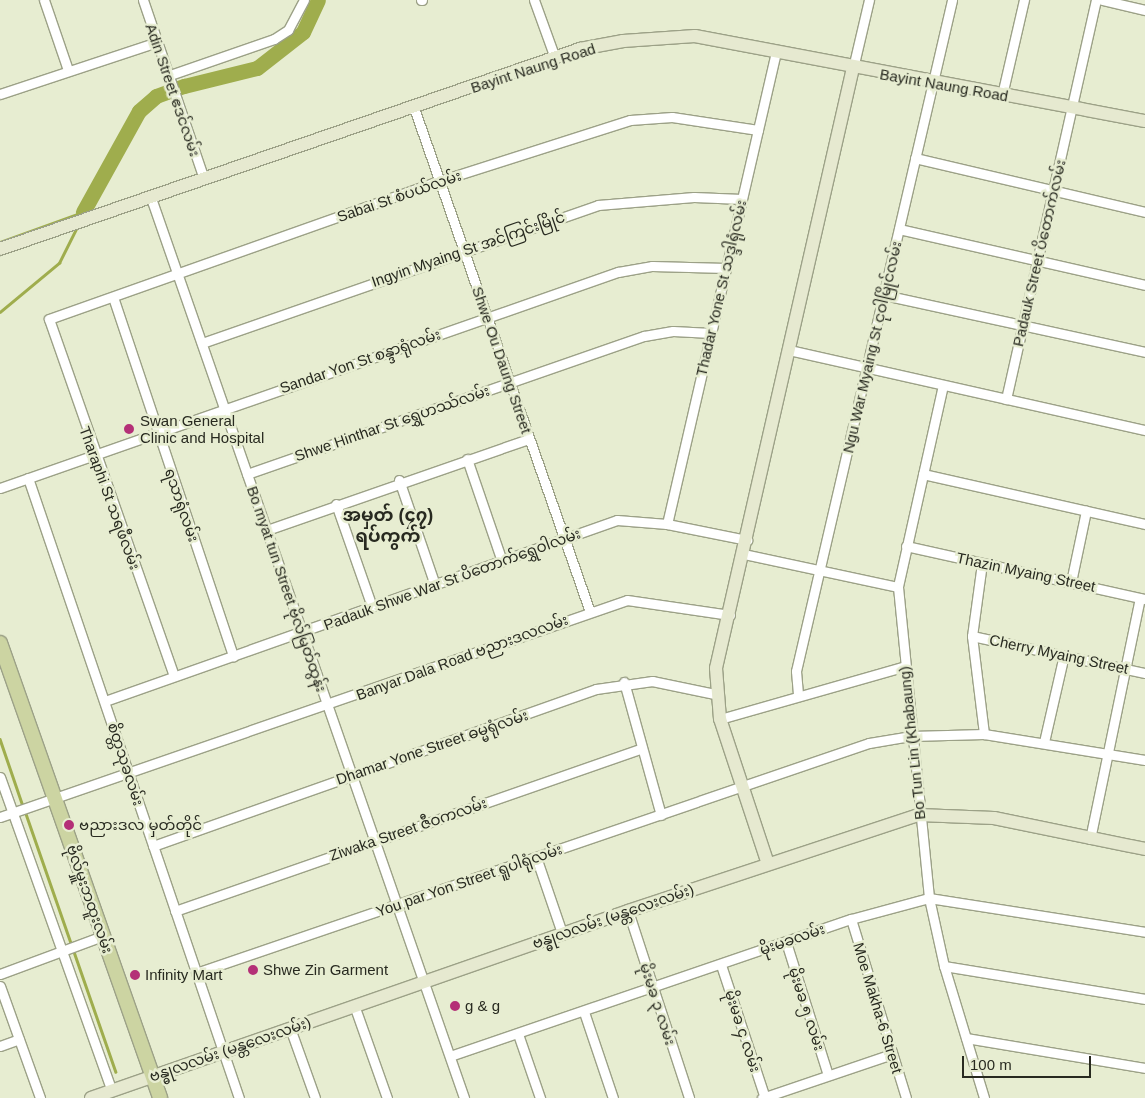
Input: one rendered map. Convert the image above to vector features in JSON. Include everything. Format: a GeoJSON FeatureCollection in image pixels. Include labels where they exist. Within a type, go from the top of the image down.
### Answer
{"type":"FeatureCollection","features":[{"type":"Feature","properties":{"kind":"main road","name":"ဗိုလ်မှူးဘထူးလမ်း"},"geometry":{"type":"LineString","coordinates":[[0,643],[160,1098]]}},
{"type":"Feature","properties":{"kind":"street"},"geometry":{"type":"LineString","coordinates":[[44,0],[68,70]]}},
{"type":"Feature","properties":{"kind":"street","name":"Adin Street ဧဒင်လမ်း"},"geometry":{"type":"LineString","coordinates":[[143,0],[204,179]]}},
{"type":"Feature","properties":{"kind":"street"},"geometry":{"type":"LineString","coordinates":[[171,79],[274,39],[288,30],[304,0]]}},
{"type":"Feature","properties":{"kind":"street"},"geometry":{"type":"LineString","coordinates":[[534,0],[555,58]]}},
{"type":"Feature","properties":{"kind":"street"},"geometry":{"type":"LineString","coordinates":[[768,864],[720,719],[715,694],[716,668],[744,554],[869,0]]}},
{"type":"Feature","properties":{"kind":"street","name":"Ngu War Myaing St ငုဝါမြိုင်လမ်း"},"geometry":{"type":"LineString","coordinates":[[798,694],[796,670],[952,0]]}},
{"type":"Feature","properties":{"kind":"street"},"geometry":{"type":"LineString","coordinates":[[1002,95],[1024,0]]}},
{"type":"Feature","properties":{"kind":"street","name":"Padauk Street ပိတောက်လမ်း"},"geometry":{"type":"LineString","coordinates":[[1006,399],[1096,0]]}},
{"type":"Feature","properties":{"kind":"street"},"geometry":{"type":"LineString","coordinates":[[1102,0],[1145,10]]}},
{"type":"Feature","properties":{"kind":"street","name":"Bayint Naung Road"},"geometry":{"type":"LineString","coordinates":[[0,249],[555,58],[623,41],[695,36],[853,68],[1145,121]]}},
{"type":"Feature","properties":{"kind":"street"},"geometry":{"type":"LineString","coordinates":[[0,94],[157,42]]}},
{"type":"Feature","properties":{"kind":"street","name":"Thadar Yone St သဒ္ဒါရုံလမ်း"},"geometry":{"type":"LineString","coordinates":[[667,524],[776,52]]}},
{"type":"Feature","properties":{"kind":"street","name":"Shwe Ou Daung Street"},"geometry":{"type":"LineString","coordinates":[[414,108],[489,316],[529,439],[590,612]]}},
{"type":"Feature","properties":{"kind":"street","name":"Sabai St စံပယ်လမ်း"},"geometry":{"type":"LineString","coordinates":[[49,319],[440,181],[630,120],[672,117],[758,130]]}},
{"type":"Feature","properties":{"kind":"street"},"geometry":{"type":"LineString","coordinates":[[915,158],[1145,212]]}},
{"type":"Feature","properties":{"kind":"street","name":"Ingyin Myaing St အင်ကြင်းမြိုင်"},"geometry":{"type":"LineString","coordinates":[[202,343],[464,250],[598,205],[694,197],[742,200]]}},
{"type":"Feature","properties":{"kind":"street","name":"Bo myat tun Street ဗိုလ်မြတ်ထွန်း"},"geometry":{"type":"LineString","coordinates":[[151,198],[376,840],[464,1098]]}},
{"type":"Feature","properties":{"kind":"street"},"geometry":{"type":"LineString","coordinates":[[899,230],[1145,285]]}},
{"type":"Feature","properties":{"kind":"street","name":"Sandar Yon St စန္ဒာရုံလမ်း"},"geometry":{"type":"LineString","coordinates":[[0,488],[618,272],[652,266],[726,268]]}},
{"type":"Feature","properties":{"kind":"street"},"geometry":{"type":"LineString","coordinates":[[884,294],[1145,352]]}},
{"type":"Feature","properties":{"kind":"street","name":"ရသာရုံလမ်း"},"geometry":{"type":"LineString","coordinates":[[113,297],[233,656]]}},
{"type":"Feature","properties":{"kind":"street","name":"Tharaphi St သရဖီလမ်း"},"geometry":{"type":"LineString","coordinates":[[49,319],[94,455],[174,676]]}},
{"type":"Feature","properties":{"kind":"street","name":"Shwe Hinthar St ရွှေဟဿ်လမ်း"},"geometry":{"type":"LineString","coordinates":[[247,474],[644,336],[673,331],[711,333]]}},
{"type":"Feature","properties":{"kind":"street"},"geometry":{"type":"LineString","coordinates":[[790,350],[1145,430]]}},
{"type":"Feature","properties":{"kind":"street","name":"Bo Tun Lin (Khabaung)"},"geometry":{"type":"LineString","coordinates":[[943,385],[898,587],[903,667],[929,898],[944,966],[984,1098]]}},
{"type":"Feature","properties":{"kind":"street"},"geometry":{"type":"LineString","coordinates":[[267,530],[400,480],[529,439]]}},
{"type":"Feature","properties":{"kind":"street"},"geometry":{"type":"LineString","coordinates":[[467,459],[502,561]]}},
{"type":"Feature","properties":{"kind":"street"},"geometry":{"type":"LineString","coordinates":[[923,474],[1145,524]]}},
{"type":"Feature","properties":{"kind":"street","name":"စိတ္တသုခလမ်း"},"geometry":{"type":"LineString","coordinates":[[28,478],[239,1098]]}},
{"type":"Feature","properties":{"kind":"street"},"geometry":{"type":"LineString","coordinates":[[400,480],[435,585]]}},
{"type":"Feature","properties":{"kind":"street"},"geometry":{"type":"LineString","coordinates":[[336,504],[372,607]]}},
{"type":"Feature","properties":{"kind":"street"},"geometry":{"type":"LineString","coordinates":[[1071,582],[1086,511]]}},
{"type":"Feature","properties":{"kind":"street","name":"Padauk Shwe War St ပိတောက်ရွှေဝါလမ်း"},"geometry":{"type":"LineString","coordinates":[[105,701],[628,518],[747,540]]}},
{"type":"Feature","properties":{"kind":"street","name":"Thazin Myaing Street"},"geometry":{"type":"LineString","coordinates":[[906,546],[1143,598]]}},
{"type":"Feature","properties":{"kind":"street"},"geometry":{"type":"LineString","coordinates":[[744,554],[898,587]]}},
{"type":"Feature","properties":{"kind":"street"},"geometry":{"type":"LineString","coordinates":[[982,563],[972,636],[984,734]]}},
{"type":"Feature","properties":{"kind":"street"},"geometry":{"type":"LineString","coordinates":[[1090,839],[1125,668],[1143,598]]}},
{"type":"Feature","properties":{"kind":"street","name":"Banyar Dala Road ဗညားဒလလမ်း"},"geometry":{"type":"LineString","coordinates":[[0,817],[127,770],[328,705],[627,600],[730,615]]}},
{"type":"Feature","properties":{"kind":"street","name":"Cherry Myaing Street"},"geometry":{"type":"LineString","coordinates":[[972,636],[1145,672]]}},
{"type":"Feature","properties":{"kind":"street"},"geometry":{"type":"LineString","coordinates":[[1044,742],[1064,655]]}},
{"type":"Feature","properties":{"kind":"street"},"geometry":{"type":"LineString","coordinates":[[720,719],[798,694],[903,667]]}},
{"type":"Feature","properties":{"kind":"street","name":"Dhamar Yone Street ဓမ္မရုံလမ်း"},"geometry":{"type":"LineString","coordinates":[[153,846],[353,774],[624,682],[652,681],[715,694]]}},
{"type":"Feature","properties":{"kind":"street"},"geometry":{"type":"LineString","coordinates":[[624,682],[641,749],[661,815]]}},
{"type":"Feature","properties":{"kind":"street","name":"You par Yon Street ရူပါရုံလမ်း"},"geometry":{"type":"LineString","coordinates":[[196,973],[869,743],[911,736],[984,734],[1107,752],[1145,760]]}},
{"type":"Feature","properties":{"kind":"street","name":"Ziwaka Street ဇီဝကလမ်း"},"geometry":{"type":"LineString","coordinates":[[175,911],[641,749]]}},
{"type":"Feature","properties":{"kind":"street"},"geometry":{"type":"LineString","coordinates":[[0,777],[12,813],[66,951],[112,1091]]}},
{"type":"Feature","properties":{"kind":"street","name":"ဗန္ဓုလလမ်း (မန္တလေးလမ်း)"},"geometry":{"type":"LineString","coordinates":[[91,1098],[562,933],[919,815],[994,818],[1145,849]]}},
{"type":"Feature","properties":{"kind":"street"},"geometry":{"type":"LineString","coordinates":[[536,857],[562,933]]}},
{"type":"Feature","properties":{"kind":"street","name":"မိုးမခလမ်း"},"geometry":{"type":"LineString","coordinates":[[450,1056],[584,1012],[851,919],[929,898],[1145,932]]}},
{"type":"Feature","properties":{"kind":"street","name":"မိုးမခ ၃ လမ်း"},"geometry":{"type":"LineString","coordinates":[[628,911],[689,1098]]}},
{"type":"Feature","properties":{"kind":"street","name":"Moe Makha-6 Street"},"geometry":{"type":"LineString","coordinates":[[851,919],[906,1098]]}},
{"type":"Feature","properties":{"kind":"street"},"geometry":{"type":"LineString","coordinates":[[0,974],[103,936]]}},
{"type":"Feature","properties":{"kind":"street","name":"မိုးမခ ၅ လမ်း"},"geometry":{"type":"LineString","coordinates":[[786,942],[828,1075]]}},
{"type":"Feature","properties":{"kind":"street","name":"မိုးမခ ၄ လမ်း"},"geometry":{"type":"LineString","coordinates":[[721,965],[764,1098]]}},
{"type":"Feature","properties":{"kind":"street"},"geometry":{"type":"LineString","coordinates":[[944,966],[1145,999]]}},
{"type":"Feature","properties":{"kind":"street"},"geometry":{"type":"LineString","coordinates":[[0,986],[40,1098]]}},
{"type":"Feature","properties":{"kind":"street"},"geometry":{"type":"LineString","coordinates":[[354,1005],[387,1098]]}},
{"type":"Feature","properties":{"kind":"street"},"geometry":{"type":"LineString","coordinates":[[584,1012],[613,1098]]}},
{"type":"Feature","properties":{"kind":"street"},"geometry":{"type":"LineString","coordinates":[[290,1028],[315,1098]]}},
{"type":"Feature","properties":{"kind":"street"},"geometry":{"type":"LineString","coordinates":[[518,1034],[537,1091]]}},
{"type":"Feature","properties":{"kind":"street"},"geometry":{"type":"LineString","coordinates":[[966,1038],[1145,1068]]}},
{"type":"Feature","properties":{"kind":"street"},"geometry":{"type":"LineString","coordinates":[[0,1046],[19,1040]]}},
{"type":"Feature","properties":{"kind":"street"},"geometry":{"type":"LineString","coordinates":[[764,1098],[892,1054]]}},
{"type":"Feature","properties":{"kind":"waterway"},"geometry":{"type":"LineString","coordinates":[[83,212],[139,111],[156,96],[184,86],[257,68],[303,32],[318,0]]}},
{"type":"Feature","properties":{"kind":"waterway"},"geometry":{"type":"LineString","coordinates":[[0,242],[83,212]]}},
{"type":"Feature","properties":{"kind":"waterway"},"geometry":{"type":"LineString","coordinates":[[0,312],[59,263],[77,227]]}},
{"type":"Feature","properties":{"kind":"waterway"},"geometry":{"type":"LineString","coordinates":[[0,739],[23,806]]}},
{"type":"Feature","properties":{"kind":"waterway"},"geometry":{"type":"LineString","coordinates":[[25,811],[116,1072]]}},
{"type":"Feature","properties":{"kind":"place","name":"Swan General Clinic and Hospital"},"geometry":{"type":"Point","coordinates":[129,429]}},
{"type":"Feature","properties":{"kind":"place","name":"ဗညားဒလ မှတ်တိုင်"},"geometry":{"type":"Point","coordinates":[69,825]}},
{"type":"Feature","properties":{"kind":"place","name":"Shwe Zin Garment"},"geometry":{"type":"Point","coordinates":[253,970]}},
{"type":"Feature","properties":{"kind":"place","name":"Infinity Mart"},"geometry":{"type":"Point","coordinates":[135,975]}},
{"type":"Feature","properties":{"kind":"place","name":"g & g"},"geometry":{"type":"Point","coordinates":[455,1006]}},
{"type":"Feature","properties":{"kind":"district","name":"အမှတ် (၄၇) ရပ်ကွက်"},"geometry":{"type":"Point","coordinates":[388,526]}}]}
